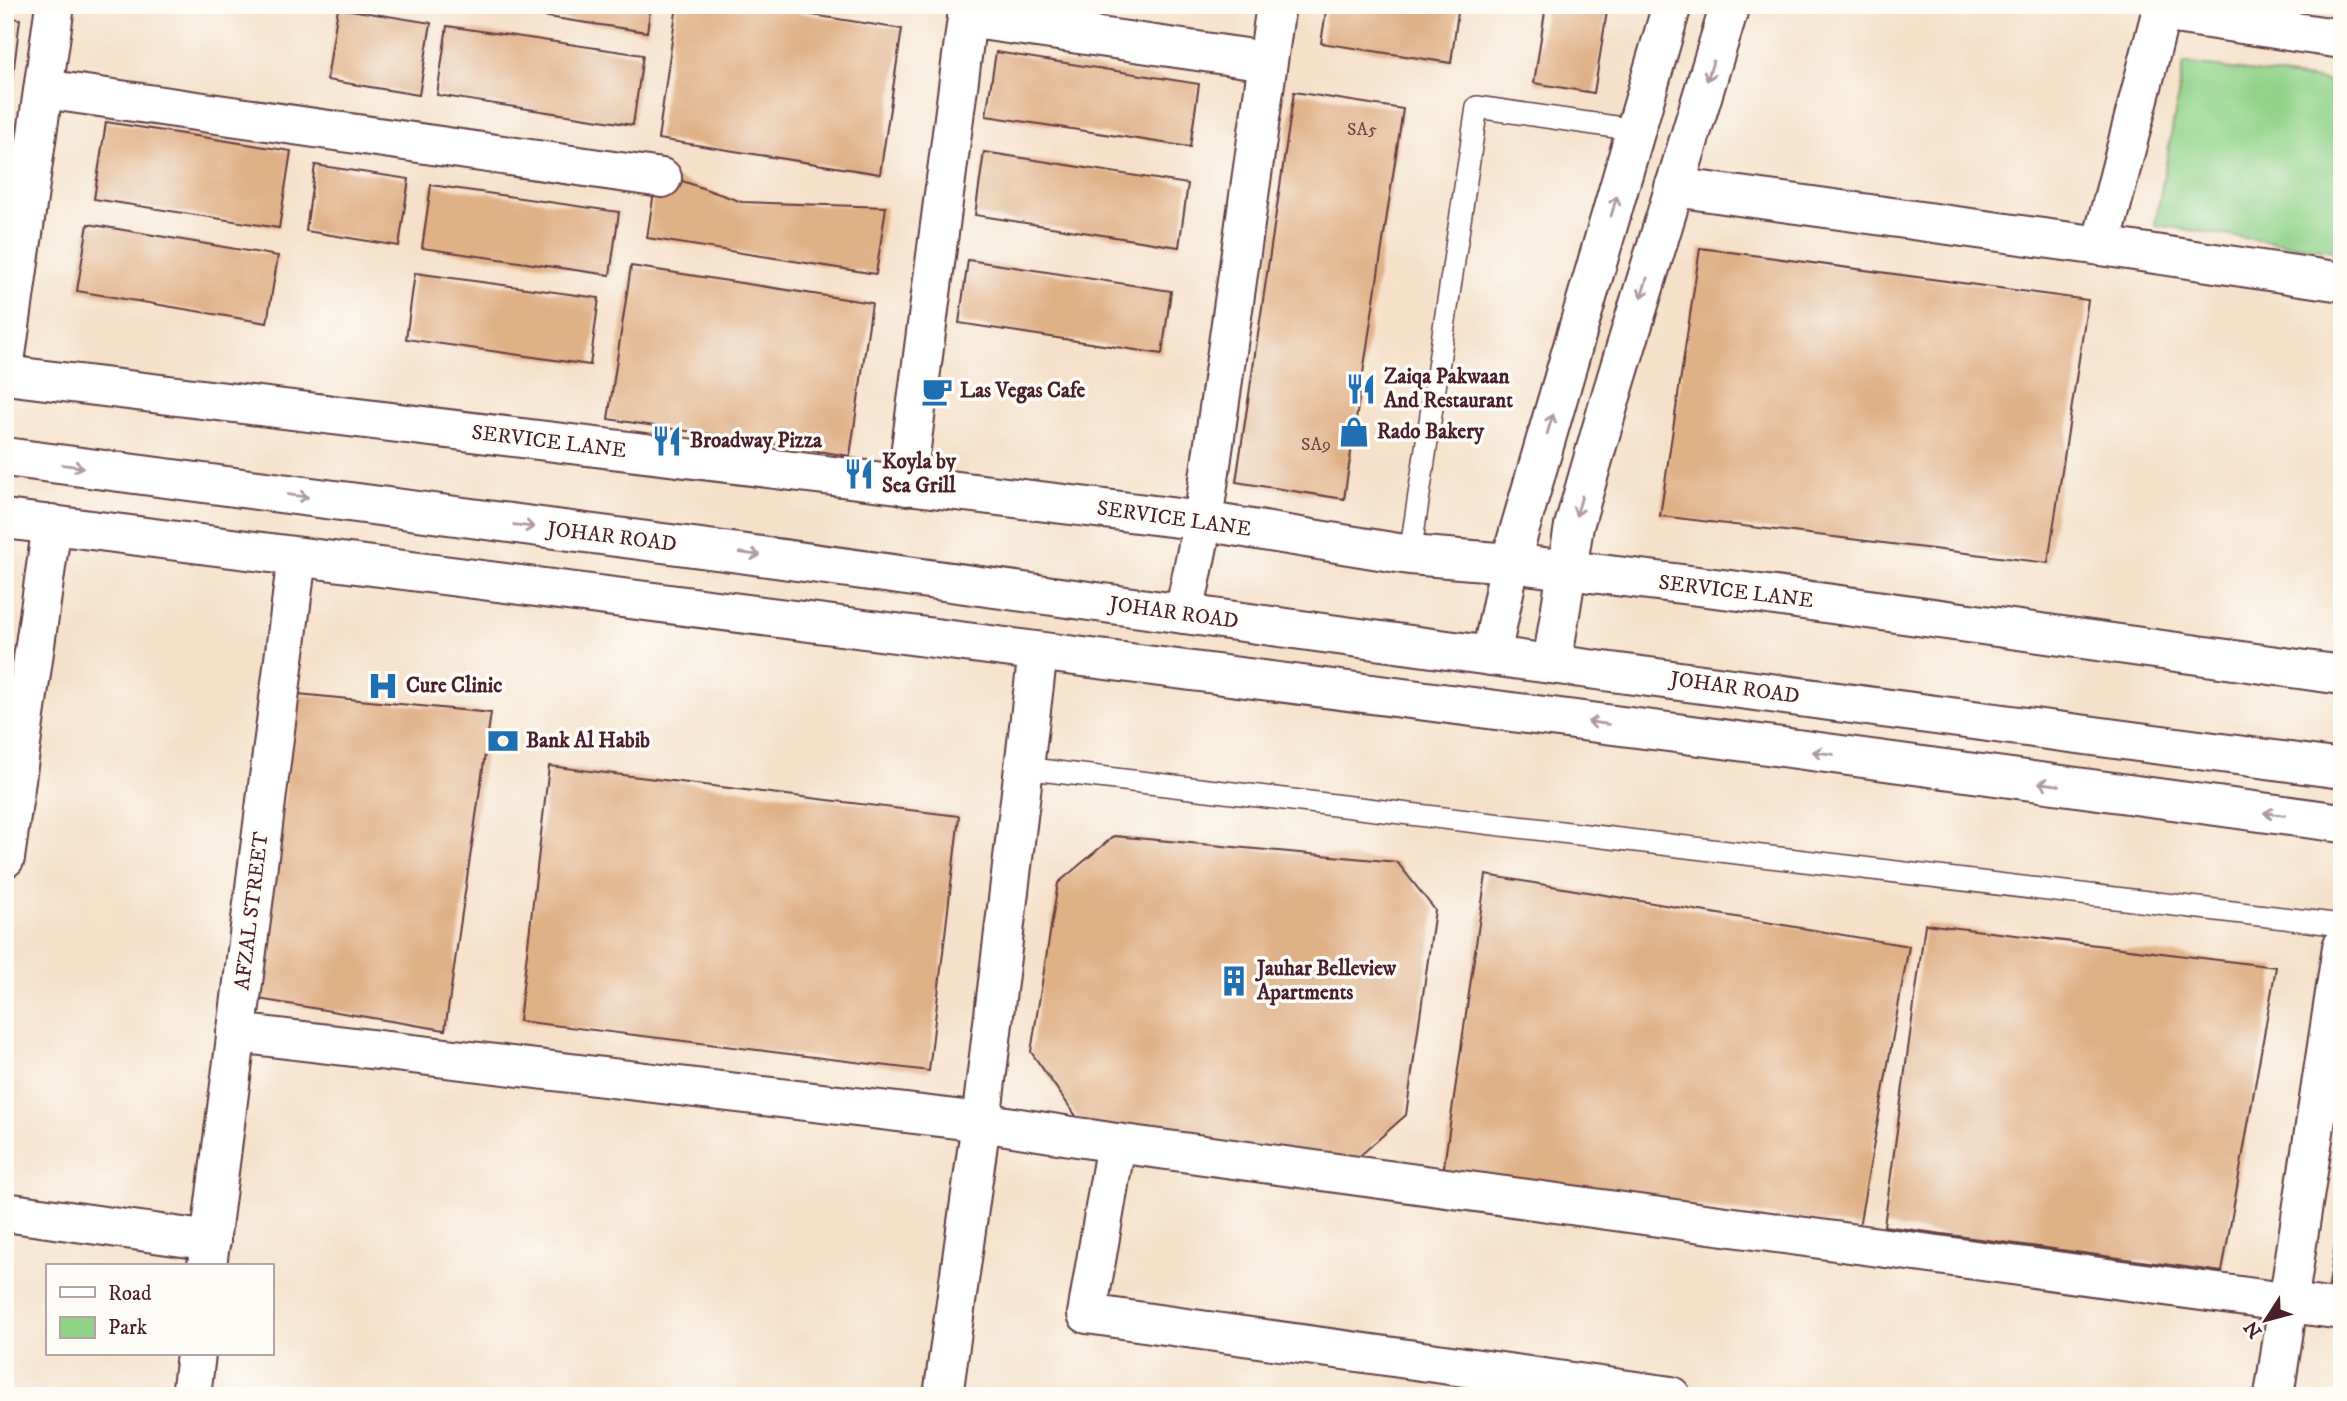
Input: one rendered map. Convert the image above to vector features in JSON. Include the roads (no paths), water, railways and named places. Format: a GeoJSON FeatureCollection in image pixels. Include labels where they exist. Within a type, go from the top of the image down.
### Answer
{"type":"FeatureCollection","features":[{"type":"Feature","properties":{"kind":"street"},"geometry":{"type":"LineString","coordinates":[[5,362],[55,5]]}},
{"type":"Feature","properties":{"kind":"street"},"geometry":{"type":"LineString","coordinates":[[1184,614],[1203,521],[1276,5]]}},
{"type":"Feature","properties":{"kind":"street"},"geometry":{"type":"LineString","coordinates":[[1492,656],[1510,563],[1672,5]]}},
{"type":"Feature","properties":{"kind":"street"},"geometry":{"type":"LineString","coordinates":[[1552,664],[1574,526],[1730,5]]}},
{"type":"Feature","properties":{"kind":"street"},"geometry":{"type":"LineString","coordinates":[[2101,246],[2162,9],[2342,39]]}},
{"type":"Feature","properties":{"kind":"street"},"geometry":{"type":"LineString","coordinates":[[906,486],[967,18],[1267,61]]}},
{"type":"Feature","properties":{"kind":"street"},"geometry":{"type":"LineString","coordinates":[[44,89],[662,178]]}},
{"type":"Feature","properties":{"kind":"street"},"geometry":{"type":"LineString","coordinates":[[1674,187],[2342,282]]}},
{"type":"Feature","properties":{"kind":"street","name":"SERVICE LANE"},"geometry":{"type":"LineString","coordinates":[[5,375],[1203,521],[1410,555],[1510,563],[1739,592],[2342,675]]}},
{"type":"Feature","properties":{"kind":"street","name":"JOHAR ROAD"},"geometry":{"type":"LineString","coordinates":[[5,457],[2342,769]]}},
{"type":"Feature","properties":{"kind":"street"},"geometry":{"type":"LineString","coordinates":[[5,519],[1723,739],[2342,823]]}},
{"type":"Feature","properties":{"kind":"street"},"geometry":{"type":"LineString","coordinates":[[5,858],[52,524]]}},
{"type":"Feature","properties":{"kind":"street","name":"AFZAL STREET"},"geometry":{"type":"LineString","coordinates":[[209,1254],[297,557]]}},
{"type":"Feature","properties":{"kind":"street"},"geometry":{"type":"LineString","coordinates":[[943,1396],[981,1122],[1038,652]]}},
{"type":"Feature","properties":{"kind":"street"},"geometry":{"type":"LineString","coordinates":[[2274,1396],[2342,947]]}},
{"type":"Feature","properties":{"kind":"street"},"geometry":{"type":"LineString","coordinates":[[236,1034],[981,1122],[1116,1143],[2342,1311]]}},
{"type":"Feature","properties":{"kind":"street"},"geometry":{"type":"LineString","coordinates":[[1116,1143],[1087,1314],[1586,1390],[1671,1396]]}},
{"type":"Feature","properties":{"kind":"street"},"geometry":{"type":"LineString","coordinates":[[5,1212],[209,1254]]}},
{"type":"Feature","properties":{"kind":"street"},"geometry":{"type":"LineString","coordinates":[[191,1396],[196,1356]]}},
{"type":"Feature","properties":{"kind":"lane"},"geometry":{"type":"LineString","coordinates":[[1410,555],[1478,107],[1636,130]]}},
{"type":"Feature","properties":{"kind":"lane"},"geometry":{"type":"LineString","coordinates":[[1023,768],[2342,925]]}},
{"type":"Feature","properties":{"kind":"place","name":"Zaiqa Pakwaan And Restaurant"},"geometry":{"type":"Point","coordinates":[1361,389]}},
{"type":"Feature","properties":{"kind":"place","name":"Las Vegas Cafe"},"geometry":{"type":"Point","coordinates":[937,391]}},
{"type":"Feature","properties":{"kind":"place","name":"Rado Bakery"},"geometry":{"type":"Point","coordinates":[1354,432]}},
{"type":"Feature","properties":{"kind":"place","name":"Broadway Pizza"},"geometry":{"type":"Point","coordinates":[667,441]}},
{"type":"Feature","properties":{"kind":"place","name":"Koyla by Sea Grill"},"geometry":{"type":"Point","coordinates":[859,474]}},
{"type":"Feature","properties":{"kind":"place","name":"Cure Clinic"},"geometry":{"type":"Point","coordinates":[383,686]}},
{"type":"Feature","properties":{"kind":"place","name":"Bank Al Habib"},"geometry":{"type":"Point","coordinates":[503,741]}},
{"type":"Feature","properties":{"kind":"place","name":"Jauhar Belleview Apartments"},"geometry":{"type":"Point","coordinates":[1234,981]}}]}
